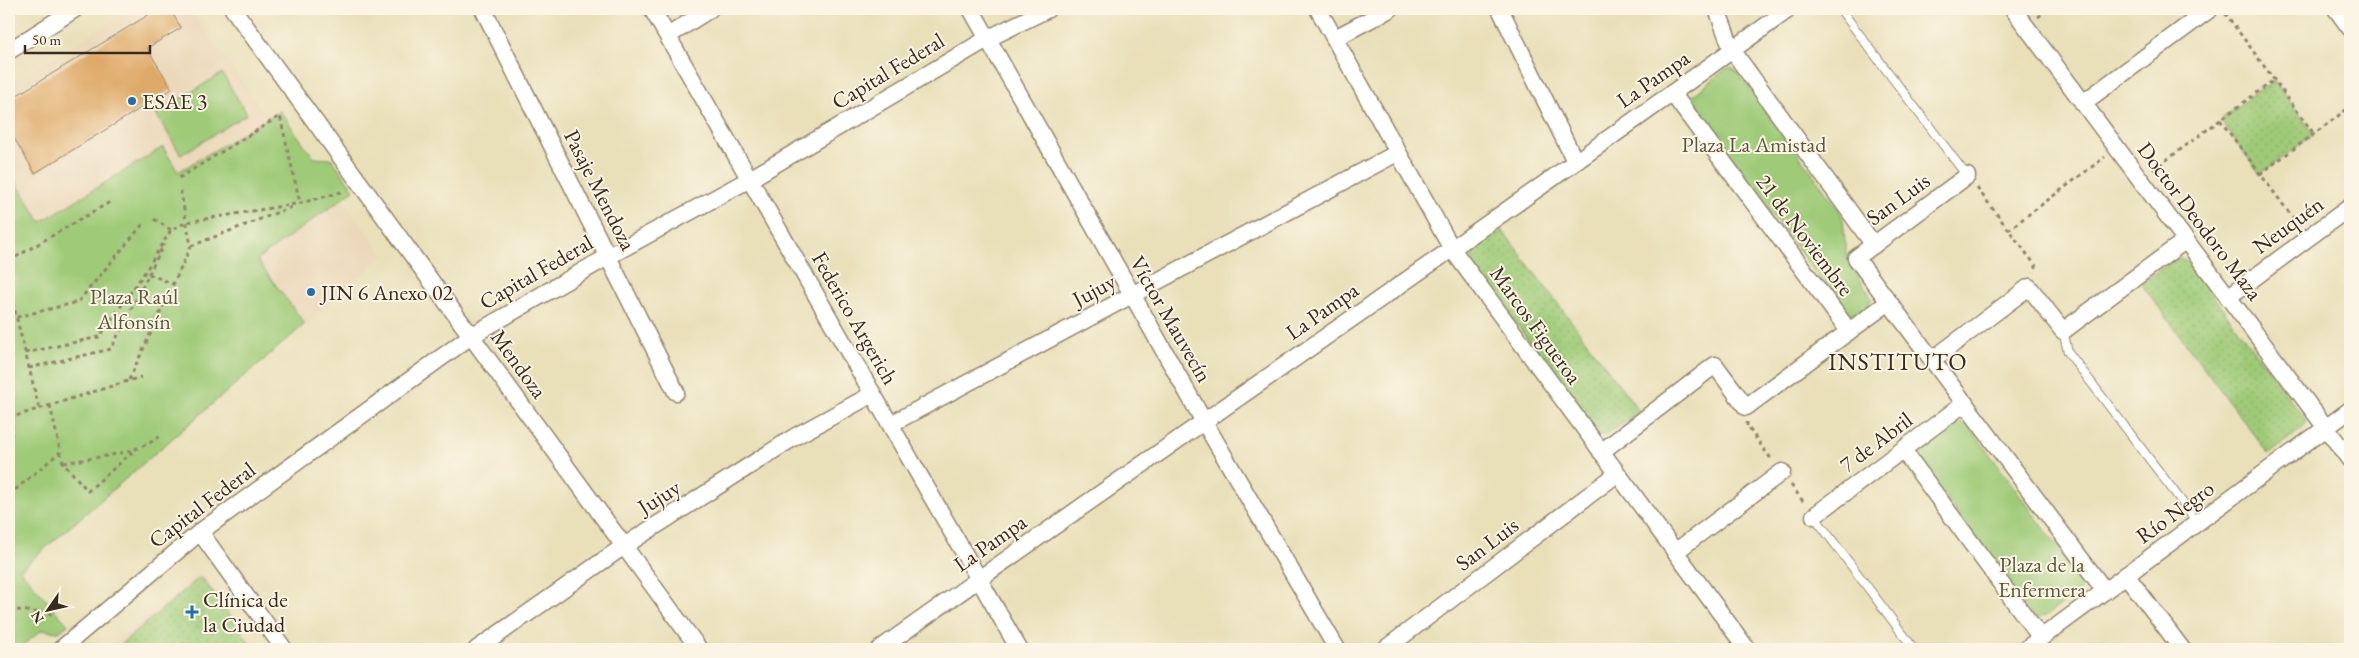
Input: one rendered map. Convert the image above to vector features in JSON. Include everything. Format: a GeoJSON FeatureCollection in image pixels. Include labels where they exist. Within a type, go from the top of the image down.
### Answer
{"type":"FeatureCollection","features":[{"type":"Feature","properties":{"kind":"street"},"geometry":{"type":"LineString","coordinates":[[9,51],[75,9]]}},
{"type":"Feature","properties":{"kind":"street","name":"Mendoza"},"geometry":{"type":"LineString","coordinates":[[233,9],[699,649]]}},
{"type":"Feature","properties":{"kind":"street","name":"Federico Argerich"},"geometry":{"type":"LineString","coordinates":[[652,9],[1019,649]]}},
{"type":"Feature","properties":{"kind":"street"},"geometry":{"type":"LineString","coordinates":[[668,36],[710,9]]}},
{"type":"Feature","properties":{"kind":"street","name":"Víctor Mauvecín"},"geometry":{"type":"LineString","coordinates":[[971,9],[1203,420],[1337,649]]}},
{"type":"Feature","properties":{"kind":"street","name":"Capital Federal"},"geometry":{"type":"LineString","coordinates":[[61,649],[200,532],[471,336],[609,256],[750,179],[987,39],[1048,9]]}},
{"type":"Feature","properties":{"kind":"street","name":"Marcos Figueroa"},"geometry":{"type":"LineString","coordinates":[[1318,9],[1397,153],[1452,248],[1600,452],[1747,649]]}},
{"type":"Feature","properties":{"kind":"street"},"geometry":{"type":"LineString","coordinates":[[1334,38],[1390,9]]}},
{"type":"Feature","properties":{"kind":"street"},"geometry":{"type":"LineString","coordinates":[[1500,9],[1576,161]]}},
{"type":"Feature","properties":{"kind":"street"},"geometry":{"type":"LineString","coordinates":[[1717,9],[1732,50],[1874,245]]}},
{"type":"Feature","properties":{"kind":"street","name":"La Pampa"},"geometry":{"type":"LineString","coordinates":[[880,649],[1203,420],[1576,161],[1789,9]]}},
{"type":"Feature","properties":{"kind":"street","name":"Doctor Deodoro Maza"},"geometry":{"type":"LineString","coordinates":[[2013,9],[2350,460]]}},
{"type":"Feature","properties":{"kind":"street"},"geometry":{"type":"LineString","coordinates":[[2083,103],[2210,9]]}},
{"type":"Feature","properties":{"kind":"street"},"geometry":{"type":"LineString","coordinates":[[2336,9],[2350,28]]}},
{"type":"Feature","properties":{"kind":"street","name":"Pasaje Mendoza"},"geometry":{"type":"LineString","coordinates":[[488,10],[676,392]]}},
{"type":"Feature","properties":{"kind":"street","name":"21 de Noviembre"},"geometry":{"type":"LineString","coordinates":[[1672,93],[1849,331]]}},
{"type":"Feature","properties":{"kind":"street","name":"Jujuy"},"geometry":{"type":"LineString","coordinates":[[891,424],[1397,153]]}},
{"type":"Feature","properties":{"kind":"street","name":"San Luis"},"geometry":{"type":"LineString","coordinates":[[1889,302],[1856,258],[1967,176]]}},
{"type":"Feature","properties":{"kind":"street","name":"Neuquén"},"geometry":{"type":"LineString","coordinates":[[2228,297],[2350,208]]}},
{"type":"Feature","properties":{"kind":"street"},"geometry":{"type":"LineString","coordinates":[[1932,360],[2029,287],[2063,330],[2186,240]]}},
{"type":"Feature","properties":{"kind":"street"},"geometry":{"type":"LineString","coordinates":[[1600,452],[1715,364],[1746,407],[1889,302],[2105,591]]}},
{"type":"Feature","properties":{"kind":"street","name":"Jujuy"},"geometry":{"type":"LineString","coordinates":[[478,649],[624,546],[796,436],[873,394]]}},
{"type":"Feature","properties":{"kind":"street","name":"7 de Abril"},"geometry":{"type":"LineString","coordinates":[[1814,516],[1964,403]]}},
{"type":"Feature","properties":{"kind":"street","name":"Río Negro"},"geometry":{"type":"LineString","coordinates":[[2026,649],[2350,410]]}},
{"type":"Feature","properties":{"kind":"street"},"geometry":{"type":"LineString","coordinates":[[1903,450],[2041,638]]}},
{"type":"Feature","properties":{"kind":"street"},"geometry":{"type":"LineString","coordinates":[[1676,552],[1782,472]]}},
{"type":"Feature","properties":{"kind":"street","name":"San Luis"},"geometry":{"type":"LineString","coordinates":[[1385,649],[1617,474]]}},
{"type":"Feature","properties":{"kind":"street"},"geometry":{"type":"LineString","coordinates":[[200,532],[284,649]]}},
{"type":"Feature","properties":{"kind":"street"},"geometry":{"type":"LineString","coordinates":[[2126,575],[2182,649]]}},
{"type":"Feature","properties":{"kind":"lane"},"geometry":{"type":"LineString","coordinates":[[1840,9],[1967,176]]}},
{"type":"Feature","properties":{"kind":"lane"},"geometry":{"type":"LineString","coordinates":[[2063,330],[2068,352],[2198,523]]}},
{"type":"Feature","properties":{"kind":"lane"},"geometry":{"type":"LineString","coordinates":[[1814,516],[1914,649]]}},
{"type":"Feature","properties":{"kind":"path"},"geometry":{"type":"LineString","coordinates":[[2221,9],[2314,134]]}},
{"type":"Feature","properties":{"kind":"path"},"geometry":{"type":"LineString","coordinates":[[2141,180],[2274,80]]}},
{"type":"Feature","properties":{"kind":"path"},"geometry":{"type":"LineString","coordinates":[[2260,174],[2350,107]]}},
{"type":"Feature","properties":{"kind":"path"},"geometry":{"type":"LineString","coordinates":[[179,178],[280,116],[301,203]]}},
{"type":"Feature","properties":{"kind":"path"},"geometry":{"type":"LineString","coordinates":[[2220,120],[2308,239]]}},
{"type":"Feature","properties":{"kind":"path"},"geometry":{"type":"LineString","coordinates":[[2008,230],[2117,148]]}},
{"type":"Feature","properties":{"kind":"path"},"geometry":{"type":"LineString","coordinates":[[1967,176],[2036,266],[2029,287]]}},
{"type":"Feature","properties":{"kind":"path"},"geometry":{"type":"LineString","coordinates":[[129,380],[191,246],[180,188]]}},
{"type":"Feature","properties":{"kind":"path"},"geometry":{"type":"LineString","coordinates":[[25,353],[99,337],[144,272],[170,230],[187,222],[301,203],[345,191]]}},
{"type":"Feature","properties":{"kind":"path"},"geometry":{"type":"LineString","coordinates":[[9,261],[110,202]]}},
{"type":"Feature","properties":{"kind":"path"},"geometry":{"type":"LineString","coordinates":[[191,246],[301,203]]}},
{"type":"Feature","properties":{"kind":"path"},"geometry":{"type":"LineString","coordinates":[[154,219],[170,230]]}},
{"type":"Feature","properties":{"kind":"path"},"geometry":{"type":"LineString","coordinates":[[9,319],[78,302],[143,224]]}},
{"type":"Feature","properties":{"kind":"path"},"geometry":{"type":"LineString","coordinates":[[29,368],[111,349],[150,275],[170,230]]}},
{"type":"Feature","properties":{"kind":"path"},"geometry":{"type":"LineString","coordinates":[[144,272],[174,284]]}},
{"type":"Feature","properties":{"kind":"path"},"geometry":{"type":"LineString","coordinates":[[9,287],[39,408]]}},
{"type":"Feature","properties":{"kind":"path"},"geometry":{"type":"LineString","coordinates":[[9,418],[141,377]]}},
{"type":"Feature","properties":{"kind":"path"},"geometry":{"type":"LineString","coordinates":[[50,405],[63,463],[88,491],[137,448]]}},
{"type":"Feature","properties":{"kind":"path"},"geometry":{"type":"LineString","coordinates":[[9,460],[13,417]]}},
{"type":"Feature","properties":{"kind":"path"},"geometry":{"type":"LineString","coordinates":[[63,463],[137,448],[151,443],[160,436]]}},
{"type":"Feature","properties":{"kind":"path"},"geometry":{"type":"LineString","coordinates":[[9,495],[60,452]]}},
{"type":"Feature","properties":{"kind":"path"},"geometry":{"type":"LineString","coordinates":[[9,609],[52,614]]}},
{"type":"Feature","properties":{"kind":"path"},"geometry":{"type":"LineString","coordinates":[[9,619],[14,644]]}},
{"type":"Feature","properties":{"kind":"shaded area","name":"ESAE 3"},"geometry":{"type":"Polygon","coordinates":[[[132,9],[190,9],[267,118],[177,172],[163,147],[41,222],[9,171],[9,84],[132,9]]]}},
{"type":"Feature","properties":{"kind":"shaded area","name":"JIN 6 Anexo 02"},"geometry":{"type":"Polygon","coordinates":[[[342,198],[384,255],[305,324],[256,260],[342,198]]]}},
{"type":"Feature","properties":{"kind":"shaded area","name":"Clínica de la Ciudad"},"geometry":{"type":"Polygon","coordinates":[[[197,573],[206,575],[261,649],[107,649],[197,573]]]}},
{"type":"Feature","properties":{"kind":"green space","name":"Plaza La Amistad"},"geometry":{"type":"Polygon","coordinates":[[[1731,68],[1736,71],[1838,208],[1843,219],[1846,252],[1849,261],[1872,299],[1867,306],[1857,313],[1849,314],[1845,312],[1689,104],[1690,98],[1726,69],[1731,68]]]}},
{"type":"Feature","properties":{"kind":"green space"},"geometry":{"type":"Polygon","coordinates":[[[222,73],[247,114],[181,155],[156,114],[222,73]]]}},
{"type":"Feature","properties":{"kind":"green space"},"geometry":{"type":"Polygon","coordinates":[[[2274,80],[2314,134],[2260,174],[2220,120],[2274,80]]]}},
{"type":"Feature","properties":{"kind":"green space","name":"Plaza Raúl Alfonsín"},"geometry":{"type":"Polygon","coordinates":[[[280,111],[314,158],[332,159],[354,190],[257,260],[305,324],[20,570],[68,625],[59,632],[42,630],[18,649],[9,649],[9,171],[41,222],[163,147],[178,172],[280,111]]]}},
{"type":"Feature","properties":{"kind":"green space"},"geometry":{"type":"Polygon","coordinates":[[[1502,230],[1640,412],[1604,436],[1596,433],[1474,266],[1472,255],[1476,249],[1502,230]]]}},
{"type":"Feature","properties":{"kind":"green space"},"geometry":{"type":"Polygon","coordinates":[[[2181,258],[2187,261],[2307,422],[2303,428],[2268,454],[2141,283],[2174,259],[2181,258]]]}},
{"type":"Feature","properties":{"kind":"green space","name":"Plaza de la Enfermera"},"geometry":{"type":"Polygon","coordinates":[[[1961,422],[1969,426],[2080,577],[2083,585],[2080,591],[2045,616],[2039,618],[2032,616],[1917,459],[1918,450],[1950,424],[1961,422]]]}},
{"type":"Feature","properties":{"kind":"green space","name":"Clínica de la Ciudad"},"geometry":{"type":"Polygon","coordinates":[[[199,578],[203,579],[254,649],[115,649],[199,578]]]}},
{"type":"Feature","properties":{"kind":"building"},"geometry":{"type":"Polygon","coordinates":[[[158,9],[170,9],[181,28],[147,48],[172,89],[35,173],[9,130],[9,100],[158,9]]]}},
{"type":"Feature","properties":{"kind":"place","name":"ESAE 3"},"geometry":{"type":"Point","coordinates":[132,101]}},
{"type":"Feature","properties":{"kind":"place","name":"JIN 6 Anexo 02"},"geometry":{"type":"Point","coordinates":[311,292]}},
{"type":"Feature","properties":{"kind":"place","name":"Clínica de la Ciudad"},"geometry":{"type":"Point","coordinates":[192,612]}},
{"type":"Feature","properties":{"kind":"district","name":"INSTITUTO"},"geometry":{"type":"Point","coordinates":[1898,361]}}]}
